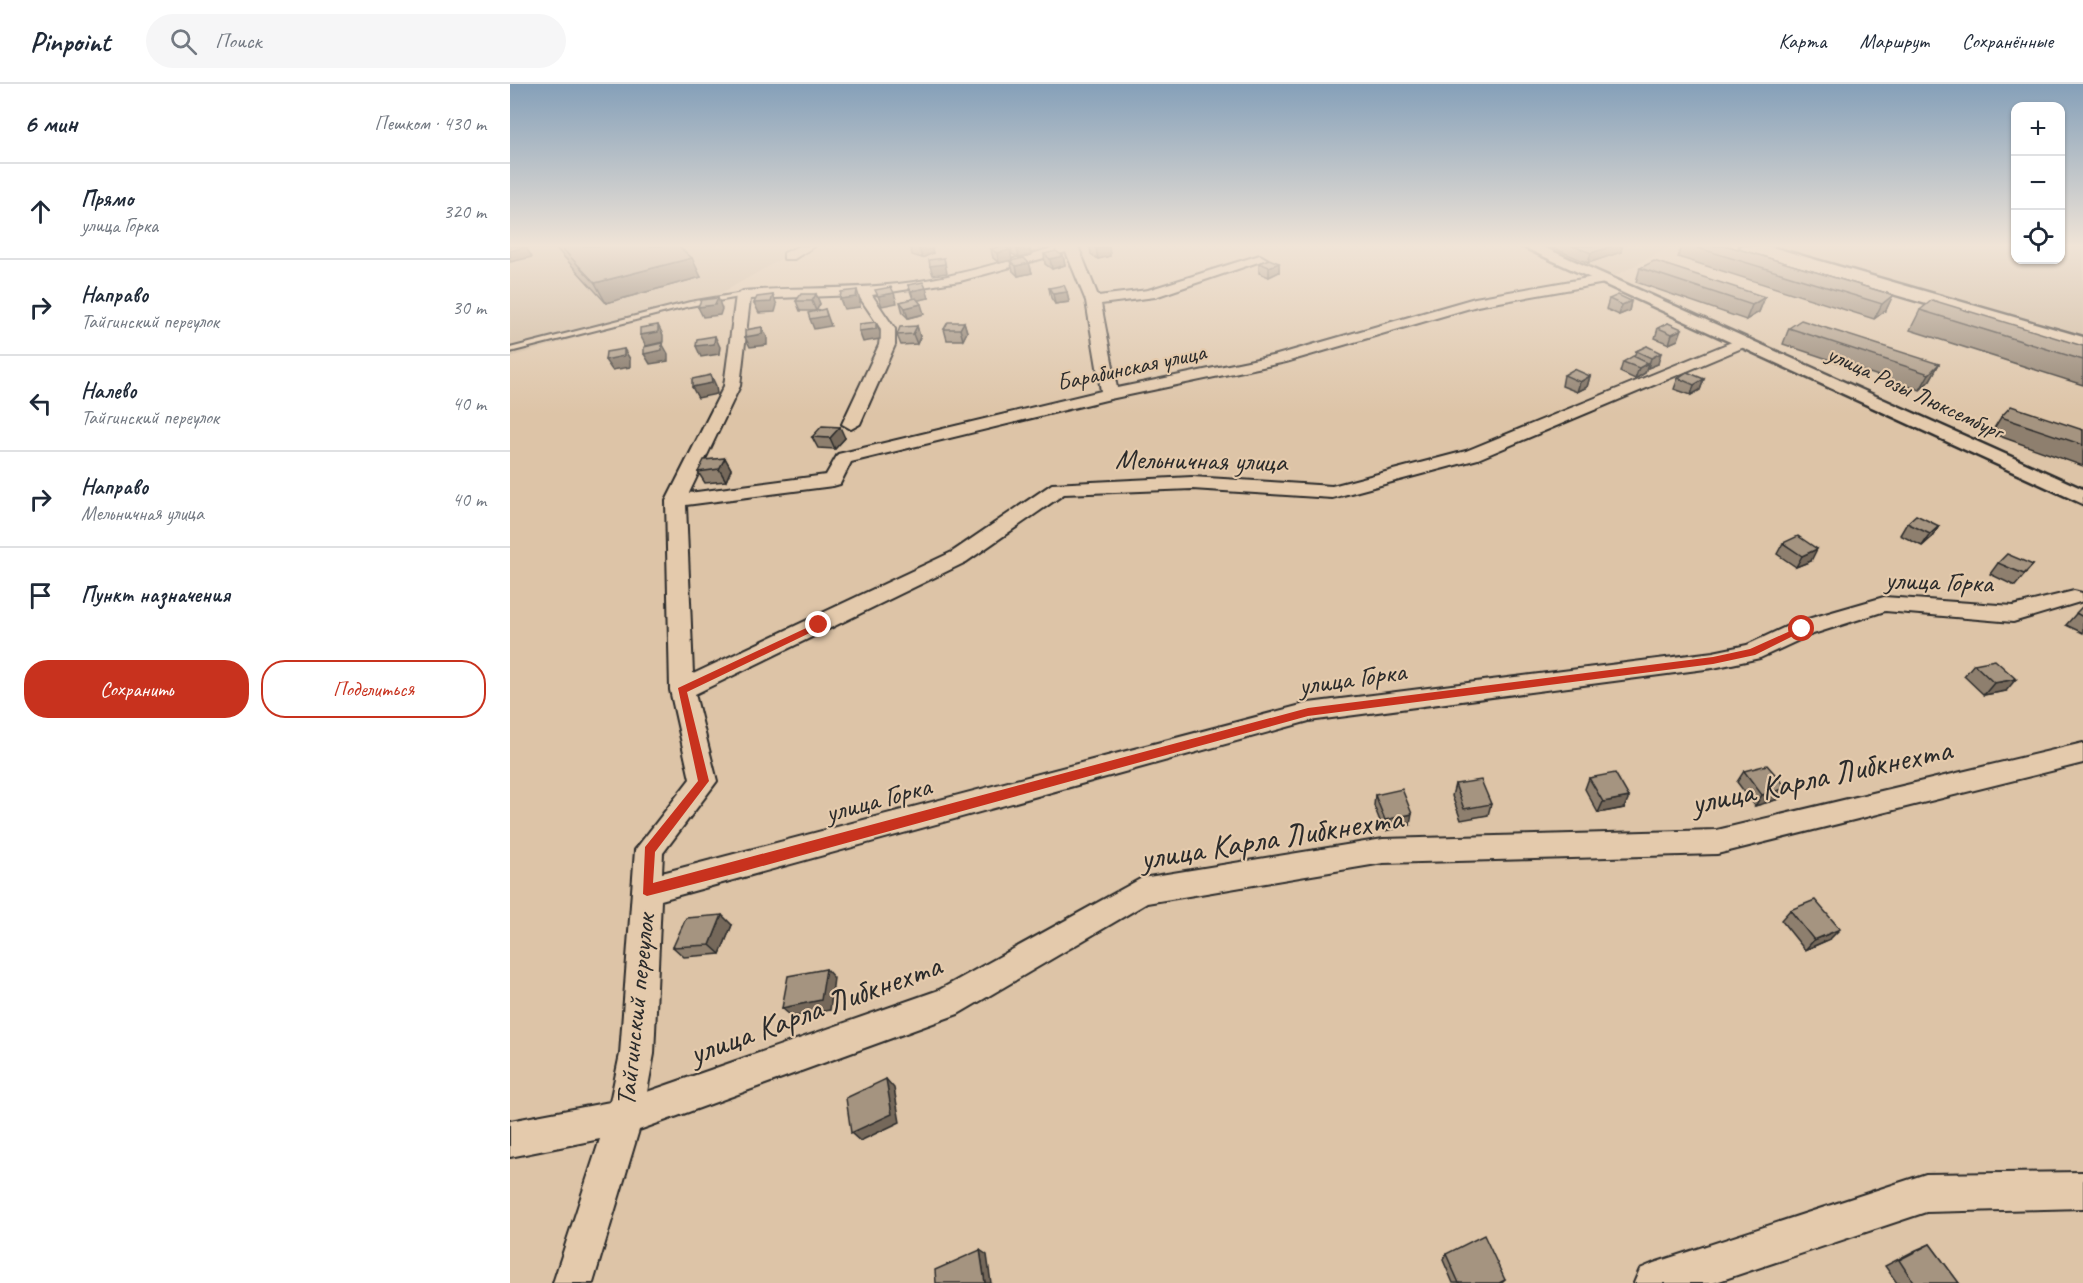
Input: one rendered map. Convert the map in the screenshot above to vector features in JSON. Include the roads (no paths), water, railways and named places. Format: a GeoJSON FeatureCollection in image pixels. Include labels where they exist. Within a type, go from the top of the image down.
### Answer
{"type":"FeatureCollection","features":[{"type":"Feature","properties":{"kind":"main road"},"geometry":{"type":"LineString","coordinates":[[1940,302],[2083,344]]}},
{"type":"Feature","properties":{"kind":"street","name":"Тайгинский переулок"},"geometry":{"type":"LineString","coordinates":[[573,1283],[625,1117],[637,1054],[649,850],[704,781],[682,690],[676,501],[732,386],[742,302]]}},
{"type":"Feature","properties":{"kind":"street"},"geometry":{"type":"LineString","coordinates":[[851,424],[887,345],[888,329],[868,302]]}},
{"type":"Feature","properties":{"kind":"street"},"geometry":{"type":"LineString","coordinates":[[1093,302],[1110,394]]}},
{"type":"Feature","properties":{"kind":"street","name":"Барабинская улица"},"geometry":{"type":"LineString","coordinates":[[676,501],[833,480],[844,458],[1110,394],[1280,359],[1475,302]]}},
{"type":"Feature","properties":{"kind":"street","name":"улица Розы Люксембург"},"geometry":{"type":"LineString","coordinates":[[1656,302],[2083,497]]}},
{"type":"Feature","properties":{"kind":"street","name":"Мельничная улица"},"geometry":{"type":"LineString","coordinates":[[682,690],[959,557],[1059,488],[1192,483],[1332,492],[1472,455],[1744,342]]}},
{"type":"Feature","properties":{"kind":"street","name":"улица Горка"},"geometry":{"type":"LineString","coordinates":[[647,890],[760,862],[1308,712],[1713,660],[1752,652],[1802,629],[1884,604],[2013,614],[2074,598]]}},
{"type":"Feature","properties":{"kind":"street","name":"улица Карла Либкнехта"},"geometry":{"type":"LineString","coordinates":[[510,1139],[625,1117],[946,1003],[1142,891],[1383,851],[1717,842],[2083,753]]}},
{"type":"Feature","properties":{"kind":"street"},"geometry":{"type":"LineString","coordinates":[[1654,1283],[1926,1193],[2083,1190]]}},
{"type":"Feature","properties":{"kind":"lane"},"geometry":{"type":"LineString","coordinates":[[510,350],[702,302]]}}]}
